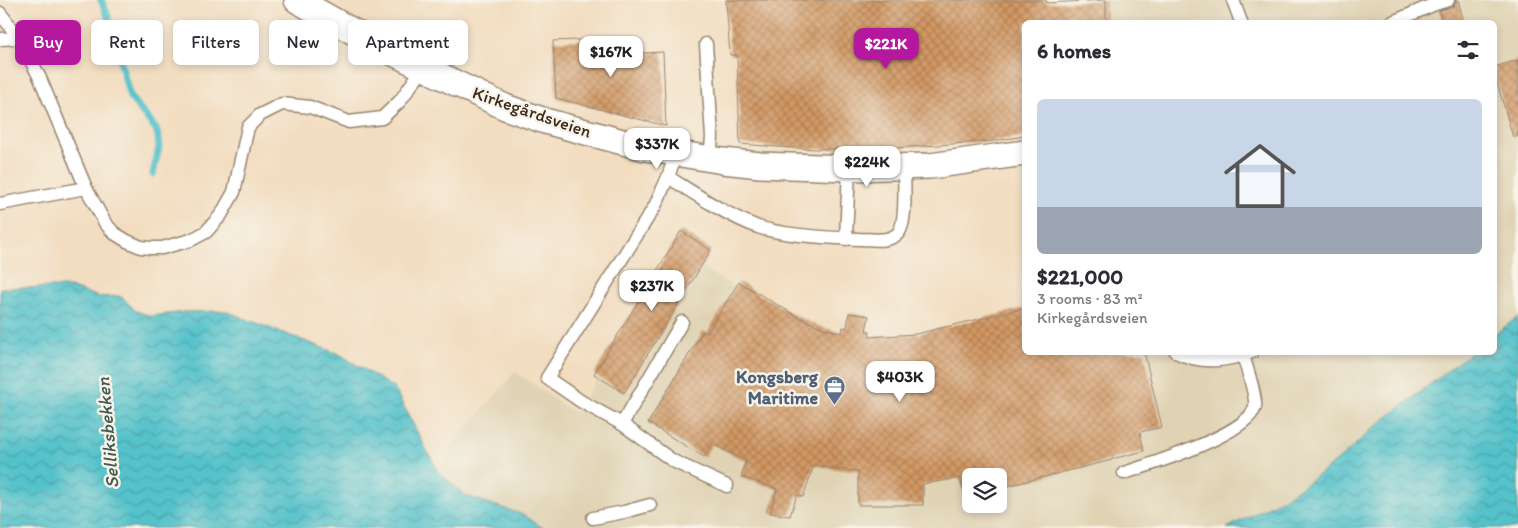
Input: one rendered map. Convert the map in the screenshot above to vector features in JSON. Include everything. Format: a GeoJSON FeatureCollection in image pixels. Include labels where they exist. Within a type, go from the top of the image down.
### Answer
{"type":"FeatureCollection","features":[{"type":"Feature","properties":{"kind":"street","name":"Kirkegårdsveien"},"geometry":{"type":"LineString","coordinates":[[298,0],[379,46],[505,107],[546,121],[621,142],[676,153],[760,164],[849,168],[904,168],[957,164],[1022,153]]}},
{"type":"Feature","properties":{"kind":"lane"},"geometry":{"type":"LineString","coordinates":[[1233,0],[1240,20]]}},
{"type":"Feature","properties":{"kind":"lane"},"geometry":{"type":"LineString","coordinates":[[1398,20],[1448,0]]}},
{"type":"Feature","properties":{"kind":"lane"},"geometry":{"type":"LineString","coordinates":[[0,13],[15,33]]}},
{"type":"Feature","properties":{"kind":"lane"},"geometry":{"type":"LineString","coordinates":[[0,38],[15,38]]}},
{"type":"Feature","properties":{"kind":"lane"},"geometry":{"type":"LineString","coordinates":[[706,44],[712,137],[710,158]]}},
{"type":"Feature","properties":{"kind":"lane"},"geometry":{"type":"LineString","coordinates":[[33,65],[86,188],[105,223],[114,233],[127,241],[141,247],[162,248],[191,240],[206,232],[221,215],[234,192],[248,127],[260,115],[282,104],[310,107],[349,122],[382,118],[400,101],[423,68]]}},
{"type":"Feature","properties":{"kind":"lane"},"geometry":{"type":"LineString","coordinates":[[676,153],[655,206],[547,378],[582,402],[622,424],[673,461],[727,486]]}},
{"type":"Feature","properties":{"kind":"lane"},"geometry":{"type":"LineString","coordinates":[[846,239],[849,168]]}},
{"type":"Feature","properties":{"kind":"lane"},"geometry":{"type":"LineString","coordinates":[[668,177],[714,206],[759,227],[776,232],[846,239],[888,239],[898,232],[903,221],[904,168]]}},
{"type":"Feature","properties":{"kind":"lane"},"geometry":{"type":"LineString","coordinates":[[0,204],[86,188]]}},
{"type":"Feature","properties":{"kind":"lane"},"geometry":{"type":"LineString","coordinates":[[622,424],[682,322]]}},
{"type":"Feature","properties":{"kind":"lane"},"geometry":{"type":"LineString","coordinates":[[1182,355],[1207,361],[1242,355]]}},
{"type":"Feature","properties":{"kind":"lane"},"geometry":{"type":"LineString","coordinates":[[1124,473],[1180,454],[1231,431],[1247,420],[1255,407],[1248,355]]}},
{"type":"Feature","properties":{"kind":"lane"},"geometry":{"type":"LineString","coordinates":[[593,518],[650,505]]}},
{"type":"Feature","properties":{"kind":"shaded area"},"geometry":{"type":"Polygon","coordinates":[[[1106,0],[1518,0],[1518,317],[1497,333],[1497,20],[1106,20],[1106,0]]]}},
{"type":"Feature","properties":{"kind":"shaded area"},"geometry":{"type":"Polygon","coordinates":[[[681,231],[711,250],[701,267],[735,288],[739,282],[796,316],[823,327],[842,332],[843,327],[847,327],[849,313],[869,316],[866,330],[870,331],[870,336],[890,336],[920,333],[1022,309],[1022,355],[1467,355],[1371,430],[1342,457],[1310,481],[1281,500],[1227,528],[543,528],[524,515],[466,496],[439,473],[452,445],[515,372],[575,413],[598,377],[594,374],[681,231]]]}},
{"type":"Feature","properties":{"kind":"water"},"geometry":{"type":"Polygon","coordinates":[[[69,287],[99,297],[119,296],[136,311],[151,316],[184,312],[225,311],[339,354],[394,388],[439,473],[466,496],[524,515],[543,528],[0,528],[0,288],[69,287]]]}},
{"type":"Feature","properties":{"kind":"water"},"geometry":{"type":"Polygon","coordinates":[[[1518,317],[1518,528],[1227,528],[1281,500],[1310,481],[1342,457],[1371,430],[1467,355],[1497,355],[1497,333],[1518,317]]]}},
{"type":"Feature","properties":{"kind":"building"},"geometry":{"type":"Polygon","coordinates":[[[726,0],[1046,0],[1047,3],[1106,0],[1106,20],[1022,20],[1022,136],[993,141],[896,148],[817,149],[740,144],[737,55],[730,55],[726,0]]]}},
{"type":"Feature","properties":{"kind":"building"},"geometry":{"type":"Polygon","coordinates":[[[1456,0],[1458,0],[1463,20],[1441,20],[1439,11],[1454,6],[1456,0]]]}},
{"type":"Feature","properties":{"kind":"building"},"geometry":{"type":"Polygon","coordinates":[[[624,38],[625,54],[663,52],[666,126],[556,98],[553,41],[624,38]]]}},
{"type":"Feature","properties":{"kind":"building"},"geometry":{"type":"Polygon","coordinates":[[[1518,60],[1518,136],[1513,137],[1497,83],[1497,66],[1518,60]]]}},
{"type":"Feature","properties":{"kind":"building"},"geometry":{"type":"Polygon","coordinates":[[[681,231],[711,250],[624,393],[594,374],[681,231]]]}},
{"type":"Feature","properties":{"kind":"building"},"geometry":{"type":"Polygon","coordinates":[[[739,282],[798,317],[821,327],[842,333],[843,327],[847,328],[849,313],[869,316],[866,331],[870,331],[869,337],[916,334],[1022,309],[1022,355],[1145,355],[1162,427],[1140,432],[1144,451],[1007,486],[1007,468],[962,468],[962,485],[960,478],[923,484],[923,505],[858,505],[858,471],[814,465],[803,497],[797,495],[790,516],[770,513],[777,489],[741,477],[746,461],[712,444],[704,457],[648,423],[703,331],[707,333],[739,282]]]}},
{"type":"Feature","properties":{"kind":"waterway","name":"Selliksbekken"},"geometry":{"type":"LineString","coordinates":[[101,0],[108,16],[130,97],[156,129],[159,147],[153,174]]}},
{"type":"Feature","properties":{"kind":"place","name":"Kongsberg Maritime"},"geometry":{"type":"Point","coordinates":[834,406]}}]}
